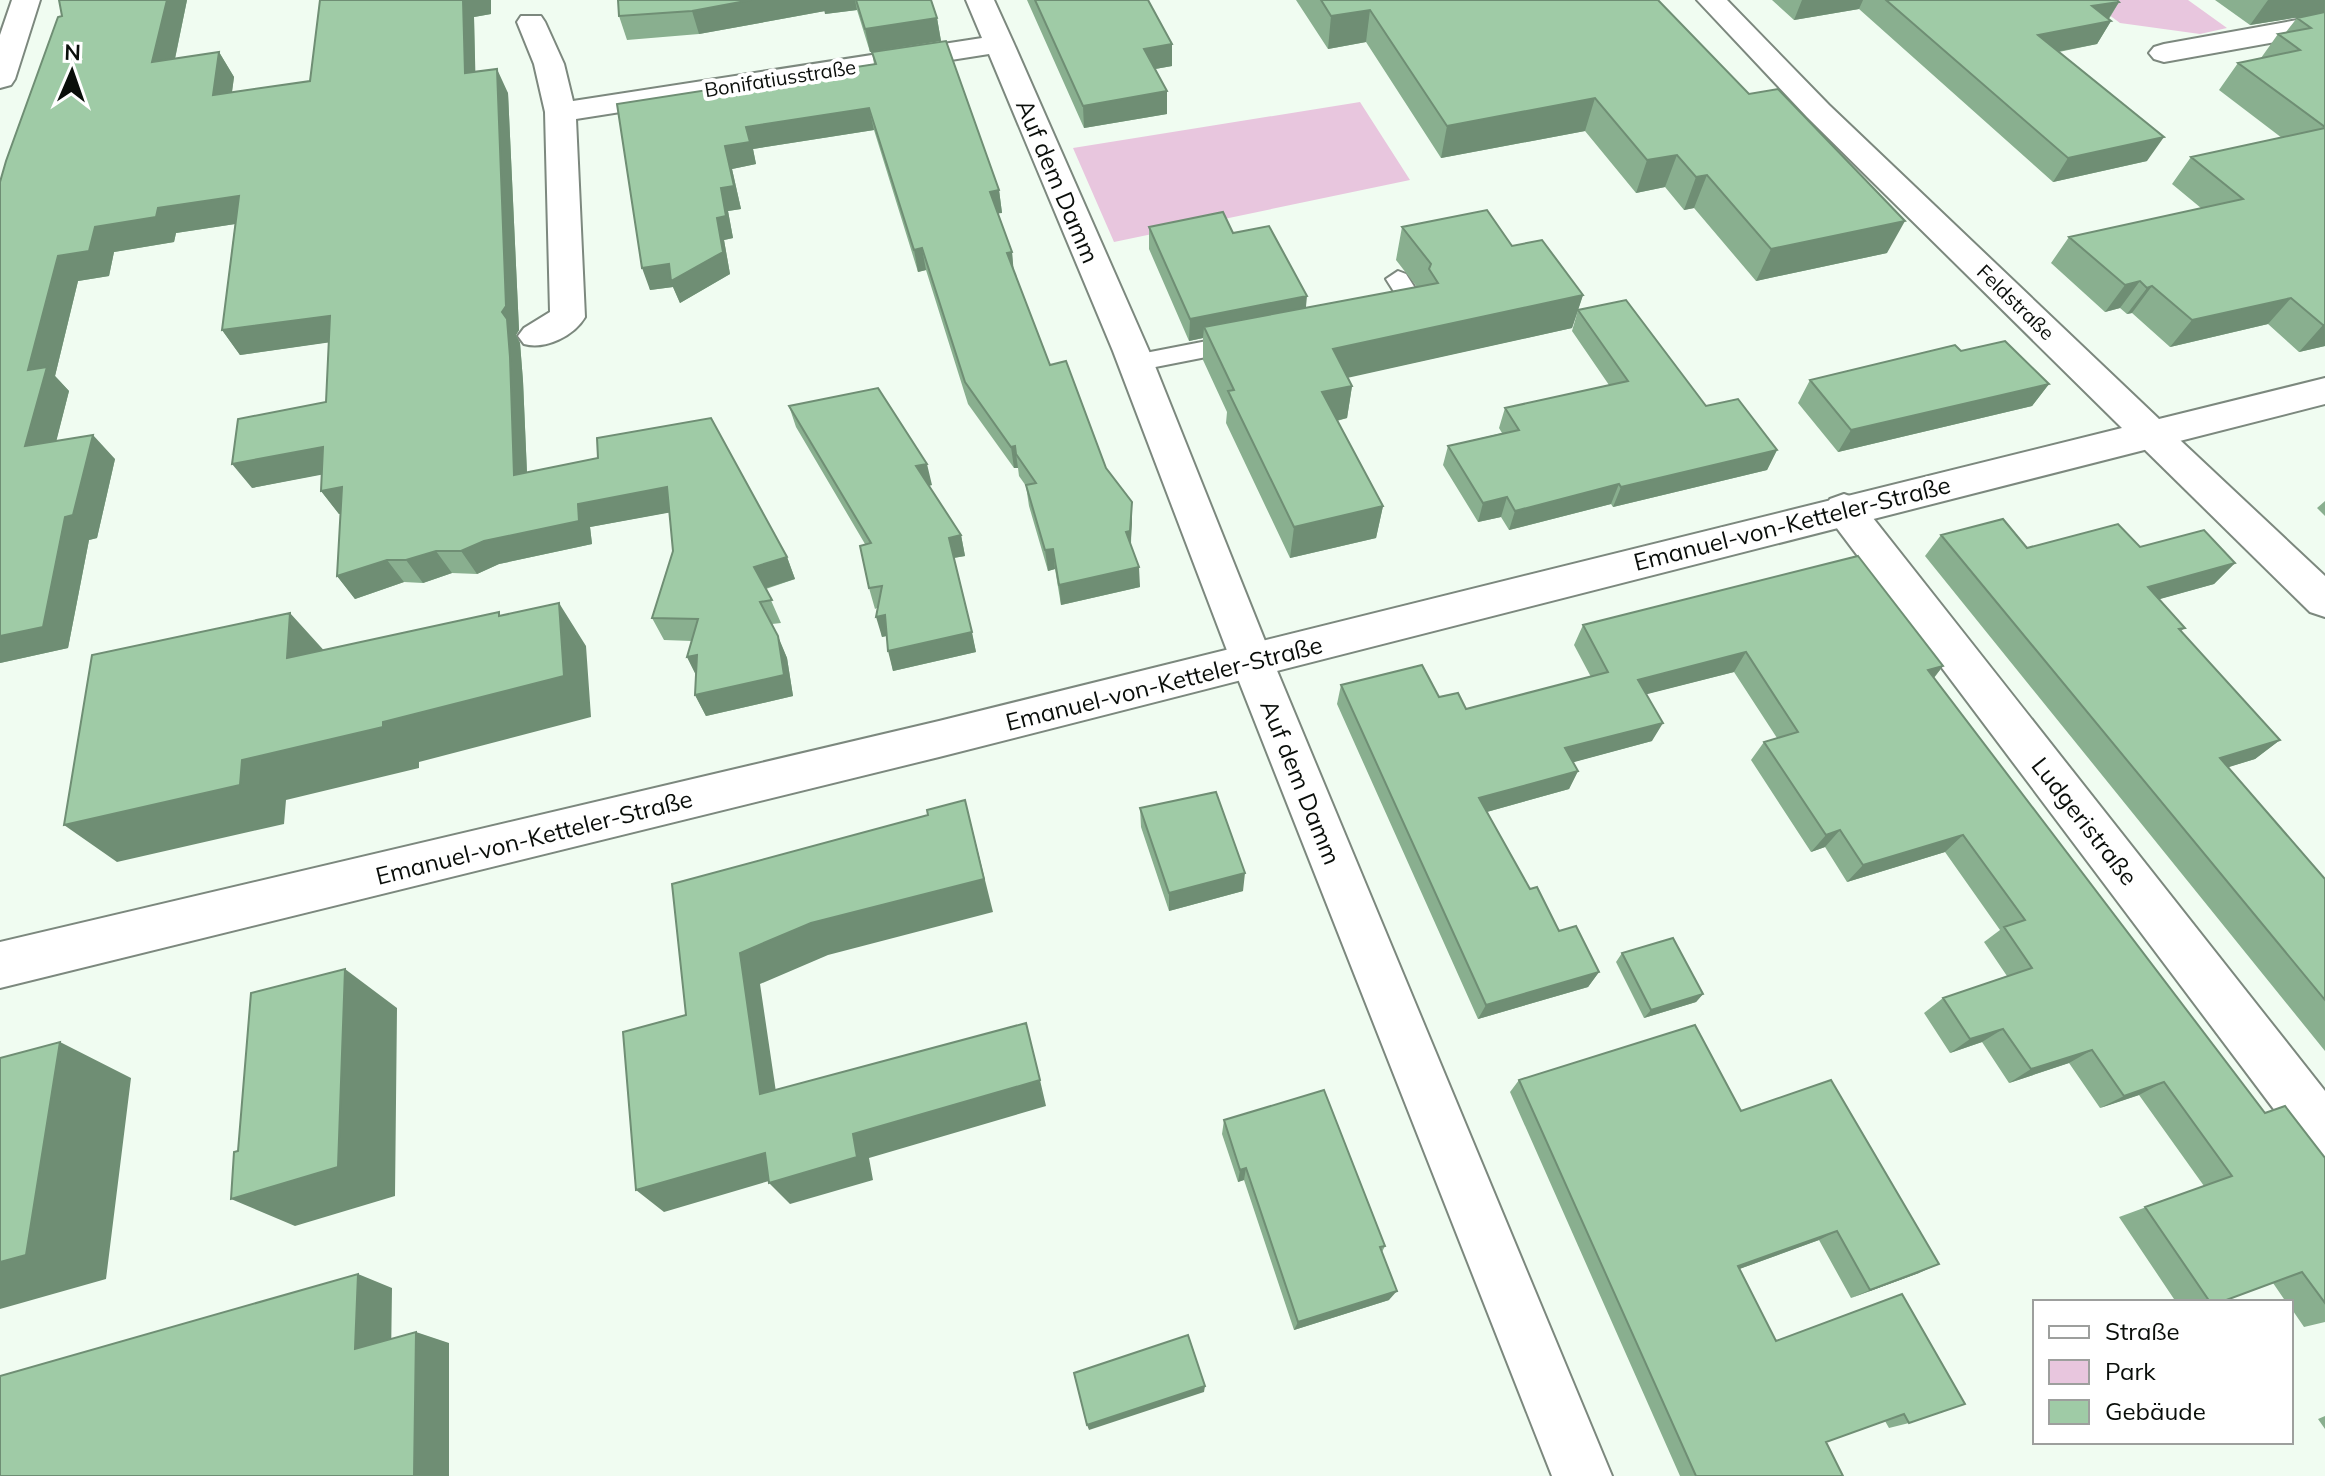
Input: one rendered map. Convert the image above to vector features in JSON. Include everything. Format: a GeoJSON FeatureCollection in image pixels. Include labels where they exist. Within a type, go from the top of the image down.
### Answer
{"type":"FeatureCollection","features":[{"type":"Feature","properties":{"kind":"street"},"geometry":{"type":"LineString","coordinates":[[0,79],[26,0]]}},
{"type":"Feature","properties":{"kind":"street","name":"Auf dem Damm"},"geometry":{"type":"LineString","coordinates":[[980,0],[1135,363],[1252,661],[1582,1476]]}},
{"type":"Feature","properties":{"kind":"street","name":"Feldstraße"},"geometry":{"type":"LineString","coordinates":[[1711,0],[1818,111],[2325,601]]}},
{"type":"Feature","properties":{"kind":"street"},"geometry":{"type":"LineString","coordinates":[[531,22],[549,64],[560,112],[568,317],[536,336]]}},
{"type":"Feature","properties":{"kind":"street"},"geometry":{"type":"LineString","coordinates":[[2164,53],[2325,24]]}},
{"type":"Feature","properties":{"kind":"street","name":"Bonifatiusstraße"},"geometry":{"type":"LineString","coordinates":[[560,112],[1000,44]]}},
{"type":"Feature","properties":{"kind":"street","name":"Emanuel-von-Ketteler-Straße"},"geometry":{"type":"LineString","coordinates":[[0,965],[1252,661],[1844,509],[2325,391]]}},
{"type":"Feature","properties":{"kind":"street","name":"Ludgeristraße"},"geometry":{"type":"LineString","coordinates":[[1844,509],[2325,1133]]}},
{"type":"Feature","properties":{"kind":"lane"},"geometry":{"type":"LineString","coordinates":[[1366,315],[1405,305],[1410,299],[1398,279]]}},
{"type":"Feature","properties":{"kind":"lane"},"geometry":{"type":"LineString","coordinates":[[1135,363],[1262,338]]}},
{"type":"Feature","properties":{"kind":"green space"},"geometry":{"type":"Polygon","coordinates":[[[2089,0],[2188,0],[2227,28],[2200,34],[2120,23],[2089,0]]]}},
{"type":"Feature","properties":{"kind":"green space"},"geometry":{"type":"Polygon","coordinates":[[[1360,102],[1410,180],[1114,242],[1073,148],[1360,102]]]}},
{"type":"Feature","properties":{"kind":"building"},"geometry":{"type":"Polygon","coordinates":[[[59,0],[167,0],[152,62],[219,52],[213,95],[310,81],[320,0],[463,0],[465,73],[497,69],[506,306],[502,312],[507,319],[510,357],[514,475],[598,458],[597,438],[711,418],[787,557],[754,567],[772,600],[760,602],[778,636],[784,675],[695,695],[697,655],[687,657],[698,619],[652,618],[673,551],[667,487],[578,504],[579,521],[484,541],[461,551],[436,551],[406,560],[387,560],[337,576],[342,487],[321,491],[323,447],[232,464],[238,419],[326,402],[330,316],[222,330],[239,196],[158,208],[156,217],[95,227],[89,251],[58,256],[28,370],[47,367],[25,446],[93,435],[73,515],[65,517],[43,627],[0,636],[0,182],[58,17],[62,16],[59,0]]]}},
{"type":"Feature","properties":{"kind":"building"},"geometry":{"type":"Polygon","coordinates":[[[618,0],[751,0],[692,11],[619,16],[618,0]]]}},
{"type":"Feature","properties":{"kind":"building"},"geometry":{"type":"Polygon","coordinates":[[[856,0],[931,0],[937,18],[865,29],[856,0]]]}},
{"type":"Feature","properties":{"kind":"building"},"geometry":{"type":"Polygon","coordinates":[[[1035,0],[1148,0],[1172,44],[1144,49],[1167,91],[1083,106],[1035,0]]]}},
{"type":"Feature","properties":{"kind":"building"},"geometry":{"type":"Polygon","coordinates":[[[1321,0],[1658,0],[1749,94],[1778,89],[1905,221],[1771,249],[1707,175],[1696,177],[1677,155],[1647,160],[1595,98],[1447,126],[1370,10],[1331,16],[1321,0]]]}},
{"type":"Feature","properties":{"kind":"building"},"geometry":{"type":"Polygon","coordinates":[[[1886,0],[2117,0],[2119,2],[2092,6],[2111,21],[2038,35],[2164,137],[2068,158],[1886,0]]]}},
{"type":"Feature","properties":{"kind":"building"},"geometry":{"type":"Polygon","coordinates":[[[2325,12],[2325,127],[2238,63],[2300,50],[2278,34],[2311,28],[2297,18],[2325,12]]]}},
{"type":"Feature","properties":{"kind":"building"},"geometry":{"type":"Polygon","coordinates":[[[946,41],[999,190],[990,192],[1012,252],[1007,253],[1050,365],[1066,361],[1106,468],[1132,502],[1130,531],[1126,532],[1139,567],[1059,585],[1053,549],[1045,550],[1026,485],[1036,483],[1016,454],[1015,446],[1011,447],[965,382],[922,248],[914,250],[869,108],[746,127],[750,142],[725,146],[734,186],[721,188],[726,216],[717,218],[723,252],[671,281],[669,264],[642,268],[617,104],[876,64],[872,52],[946,41]]]}},
{"type":"Feature","properties":{"kind":"building"},"geometry":{"type":"Polygon","coordinates":[[[2325,128],[2325,325],[2291,298],[2192,320],[2152,286],[2147,288],[2140,281],[2125,285],[2069,237],[2243,199],[2191,157],[2325,128]]]}},
{"type":"Feature","properties":{"kind":"building"},"geometry":{"type":"Polygon","coordinates":[[[1487,210],[1512,246],[1542,240],[1583,295],[1333,349],[1352,386],[1322,392],[1383,506],[1294,527],[1228,391],[1234,390],[1204,327],[1438,283],[1429,269],[1431,264],[1402,227],[1487,210]]]}},
{"type":"Feature","properties":{"kind":"building"},"geometry":{"type":"Polygon","coordinates":[[[1223,212],[1233,233],[1269,226],[1307,296],[1190,319],[1149,227],[1223,212]]]}},
{"type":"Feature","properties":{"kind":"building"},"geometry":{"type":"Polygon","coordinates":[[[1626,300],[1706,406],[1738,399],[1777,450],[1621,487],[1619,484],[1515,511],[1507,497],[1483,503],[1448,446],[1519,430],[1505,408],[1628,381],[1578,310],[1626,300]]]}},
{"type":"Feature","properties":{"kind":"building"},"geometry":{"type":"Polygon","coordinates":[[[2005,341],[2049,384],[1851,430],[1810,380],[1955,345],[1961,351],[2005,341]]]}},
{"type":"Feature","properties":{"kind":"building"},"geometry":{"type":"Polygon","coordinates":[[[878,388],[927,464],[916,466],[961,535],[949,538],[972,632],[888,651],[885,615],[876,617],[882,586],[869,588],[860,546],[871,543],[789,406],[878,388]]]}},
{"type":"Feature","properties":{"kind":"building"},"geometry":{"type":"Polygon","coordinates":[[[2003,519],[2027,548],[2118,524],[2140,547],[2204,530],[2235,563],[2148,587],[2185,628],[2179,629],[2280,740],[2220,758],[2325,879],[2325,1000],[1941,535],[2003,519]]]}},
{"type":"Feature","properties":{"kind":"building"},"geometry":{"type":"Polygon","coordinates":[[[1858,556],[1943,666],[1928,670],[2265,1113],[2285,1106],[2325,1158],[2325,1303],[2302,1272],[2226,1300],[2209,1300],[2145,1207],[2232,1176],[2164,1082],[2124,1096],[2092,1050],[2031,1069],[2003,1029],[1970,1039],[1943,998],[2032,968],[2004,927],[2025,920],[1963,835],[1863,865],[1840,830],[1826,835],[1764,742],[1798,732],[1746,652],[1638,680],[1663,723],[1565,748],[1578,771],[1479,798],[1530,889],[1537,887],[1559,931],[1576,926],[1599,972],[1486,1005],[1341,685],[1422,665],[1439,697],[1458,693],[1466,709],[1608,672],[1583,625],[1858,556]]]}},
{"type":"Feature","properties":{"kind":"building"},"geometry":{"type":"Polygon","coordinates":[[[559,603],[564,676],[383,722],[383,727],[242,760],[240,785],[64,825],[92,655],[290,613],[287,658],[499,612],[499,616],[559,603]]]}},
{"type":"Feature","properties":{"kind":"building"},"geometry":{"type":"Polygon","coordinates":[[[1216,792],[1245,873],[1169,893],[1140,808],[1216,792]]]}},
{"type":"Feature","properties":{"kind":"building"},"geometry":{"type":"Polygon","coordinates":[[[965,800],[984,879],[811,923],[740,953],[760,1094],[1026,1023],[1040,1080],[853,1134],[857,1157],[769,1183],[765,1153],[636,1190],[623,1032],[686,1015],[672,884],[928,815],[927,810],[965,800]]]}},
{"type":"Feature","properties":{"kind":"building"},"geometry":{"type":"Polygon","coordinates":[[[1673,938],[1703,994],[1651,1010],[1622,953],[1673,938]]]}},
{"type":"Feature","properties":{"kind":"building"},"geometry":{"type":"Polygon","coordinates":[[[345,969],[338,1167],[231,1199],[251,993],[345,969]]]}},
{"type":"Feature","properties":{"kind":"building"},"geometry":{"type":"Polygon","coordinates":[[[1695,1025],[1741,1111],[1831,1080],[1939,1264],[1870,1290],[1837,1231],[1738,1266],[1776,1341],[1902,1294],[1965,1404],[1909,1423],[1904,1414],[1826,1442],[1843,1476],[1696,1476],[1519,1080],[1695,1025]]]}},
{"type":"Feature","properties":{"kind":"building"},"geometry":{"type":"Polygon","coordinates":[[[60,1042],[26,1255],[0,1262],[0,1058],[60,1042]]]}},
{"type":"Feature","properties":{"kind":"building"},"geometry":{"type":"Polygon","coordinates":[[[1324,1090],[1385,1246],[1380,1247],[1397,1291],[1298,1322],[1246,1168],[1240,1170],[1224,1120],[1324,1090]]]}},
{"type":"Feature","properties":{"kind":"building"},"geometry":{"type":"Polygon","coordinates":[[[358,1274],[355,1349],[416,1332],[414,1476],[0,1476],[0,1376],[358,1274]]]}},
{"type":"Feature","properties":{"kind":"building"},"geometry":{"type":"Polygon","coordinates":[[[1188,1335],[1205,1386],[1087,1425],[1074,1373],[1188,1335]]]}}]}
